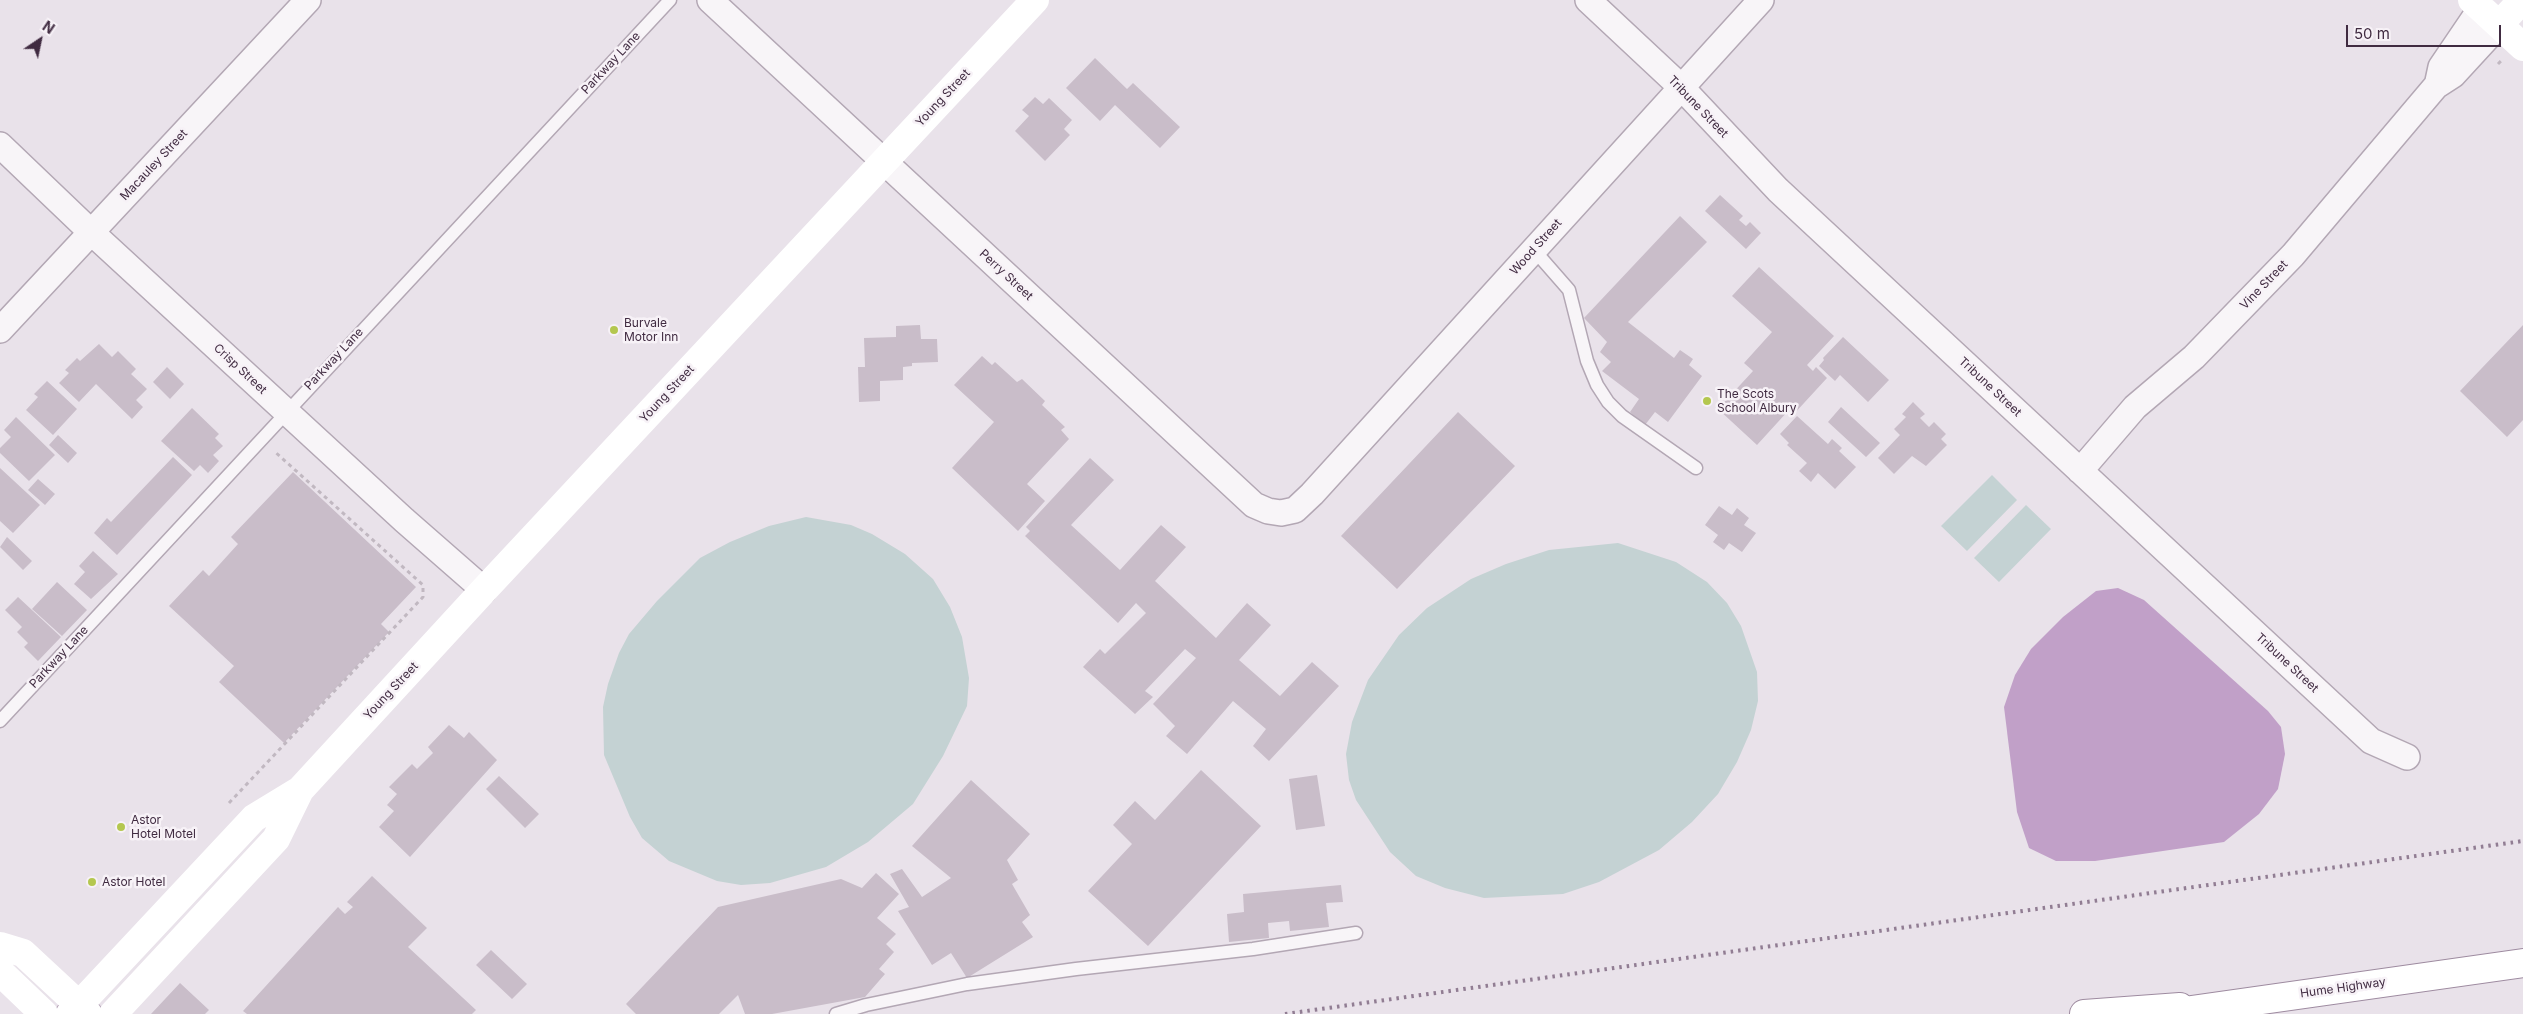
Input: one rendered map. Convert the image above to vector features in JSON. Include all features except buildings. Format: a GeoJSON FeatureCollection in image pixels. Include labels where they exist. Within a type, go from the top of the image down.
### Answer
{"type":"FeatureCollection","features":[{"type":"Feature","properties":{"kind":"main road","name":"Young Street"},"geometry":{"type":"LineString","coordinates":[[79,1011],[254,818],[300,790],[484,590],[1035,0]]}},
{"type":"Feature","properties":{"kind":"main road"},"geometry":{"type":"LineString","coordinates":[[2501,7],[2523,48]]}},
{"type":"Feature","properties":{"kind":"main road","name":"Young Street"},"geometry":{"type":"LineString","coordinates":[[113,1014],[276,839],[300,790]]}},
{"type":"Feature","properties":{"kind":"main road"},"geometry":{"type":"LineString","coordinates":[[0,946],[23,953],[79,1011]]}},
{"type":"Feature","properties":{"kind":"main road","name":"Hume Highway"},"geometry":{"type":"LineString","coordinates":[[2163,1014],[2523,963]]}},
{"type":"Feature","properties":{"kind":"main road"},"geometry":{"type":"LineString","coordinates":[[0,972],[44,1014]]}},
{"type":"Feature","properties":{"kind":"main road"},"geometry":{"type":"LineString","coordinates":[[2084,1014],[2246,1002]]}},
{"type":"Feature","properties":{"kind":"street","name":"Macauley Street"},"geometry":{"type":"LineString","coordinates":[[0,330],[308,0]]}},
{"type":"Feature","properties":{"kind":"street","name":"Perry Street"},"geometry":{"type":"LineString","coordinates":[[710,0],[1254,505],[1268,511],[1296,510],[1312,494]]}},
{"type":"Feature","properties":{"kind":"street","name":"Tribune Street"},"geometry":{"type":"LineString","coordinates":[[1588,0],[1681,87],[1778,190],[2371,741],[2406,756]]}},
{"type":"Feature","properties":{"kind":"street","name":"Wood Street"},"geometry":{"type":"LineString","coordinates":[[1312,494],[1761,0]]}},
{"type":"Feature","properties":{"kind":"street","name":"Vine Street"},"geometry":{"type":"LineString","coordinates":[[2080,471],[2135,407],[2194,357],[2293,255],[2436,86],[2441,67],[2501,7]]}},
{"type":"Feature","properties":{"kind":"street","name":"Crisp Street"},"geometry":{"type":"LineString","coordinates":[[0,145],[91,232],[404,520],[484,590]]}},
{"type":"Feature","properties":{"kind":"lane","name":"Parkway Lane"},"geometry":{"type":"LineString","coordinates":[[0,720],[670,0]]}},
{"type":"Feature","properties":{"kind":"lane"},"geometry":{"type":"LineString","coordinates":[[1534,250],[1569,290],[1587,361],[1597,385],[1608,402],[1622,416],[1696,468]]}},
{"type":"Feature","properties":{"kind":"lane"},"geometry":{"type":"LineString","coordinates":[[836,1014],[866,1005],[967,984],[1076,969],[1253,949],[1356,933]]}},
{"type":"Feature","properties":{"kind":"path"},"geometry":{"type":"LineString","coordinates":[[229,803],[423,596],[423,585],[260,439]]}},
{"type":"Feature","properties":{"kind":"shaded area"},"geometry":{"type":"Polygon","coordinates":[[[1992,475],[2017,500],[1967,551],[1941,526],[1992,475]]]}},
{"type":"Feature","properties":{"kind":"shaded area"},"geometry":{"type":"Polygon","coordinates":[[[2026,505],[2051,529],[1999,582],[1974,558],[2026,505]]]}},
{"type":"Feature","properties":{"kind":"shaded area"},"geometry":{"type":"Polygon","coordinates":[[[806,517],[851,525],[872,534],[905,554],[933,579],[950,607],[962,637],[969,678],[967,706],[943,756],[913,804],[868,842],[826,867],[770,883],[741,885],[717,881],[669,861],[642,838],[630,817],[604,755],[603,707],[608,684],[619,653],[629,634],[657,601],[700,558],[730,542],[769,526],[806,517]]]}},
{"type":"Feature","properties":{"kind":"shaded area"},"geometry":{"type":"Polygon","coordinates":[[[1618,543],[1676,562],[1707,582],[1727,603],[1741,626],[1757,672],[1758,701],[1751,730],[1737,762],[1718,794],[1692,822],[1659,850],[1599,882],[1563,894],[1484,898],[1445,888],[1416,876],[1390,852],[1356,800],[1349,780],[1346,754],[1352,722],[1368,680],[1399,635],[1427,608],[1471,579],[1506,564],[1549,550],[1618,543]]]}},
{"type":"Feature","properties":{"kind":"shaded area"},"geometry":{"type":"Polygon","coordinates":[[[2118,588],[2144,600],[2268,711],[2281,727],[2285,754],[2278,789],[2259,814],[2224,842],[2095,861],[2056,861],[2029,848],[2017,812],[2004,707],[2015,675],[2031,649],[2063,617],[2096,591],[2118,588]]]}},
{"type":"Feature","properties":{"kind":"railway"},"geometry":{"type":"LineString","coordinates":[[1285,1014],[2523,841]]}},
{"type":"Feature","properties":{"kind":"place","name":"Burvale Motor Inn"},"geometry":{"type":"Point","coordinates":[614,330]}},
{"type":"Feature","properties":{"kind":"place","name":"The Scots School Albury"},"geometry":{"type":"Point","coordinates":[1707,401]}},
{"type":"Feature","properties":{"kind":"place","name":"Astor Hotel Motel"},"geometry":{"type":"Point","coordinates":[121,827]}},
{"type":"Feature","properties":{"kind":"place","name":"Astor Hotel"},"geometry":{"type":"Point","coordinates":[92,882]}}]}
